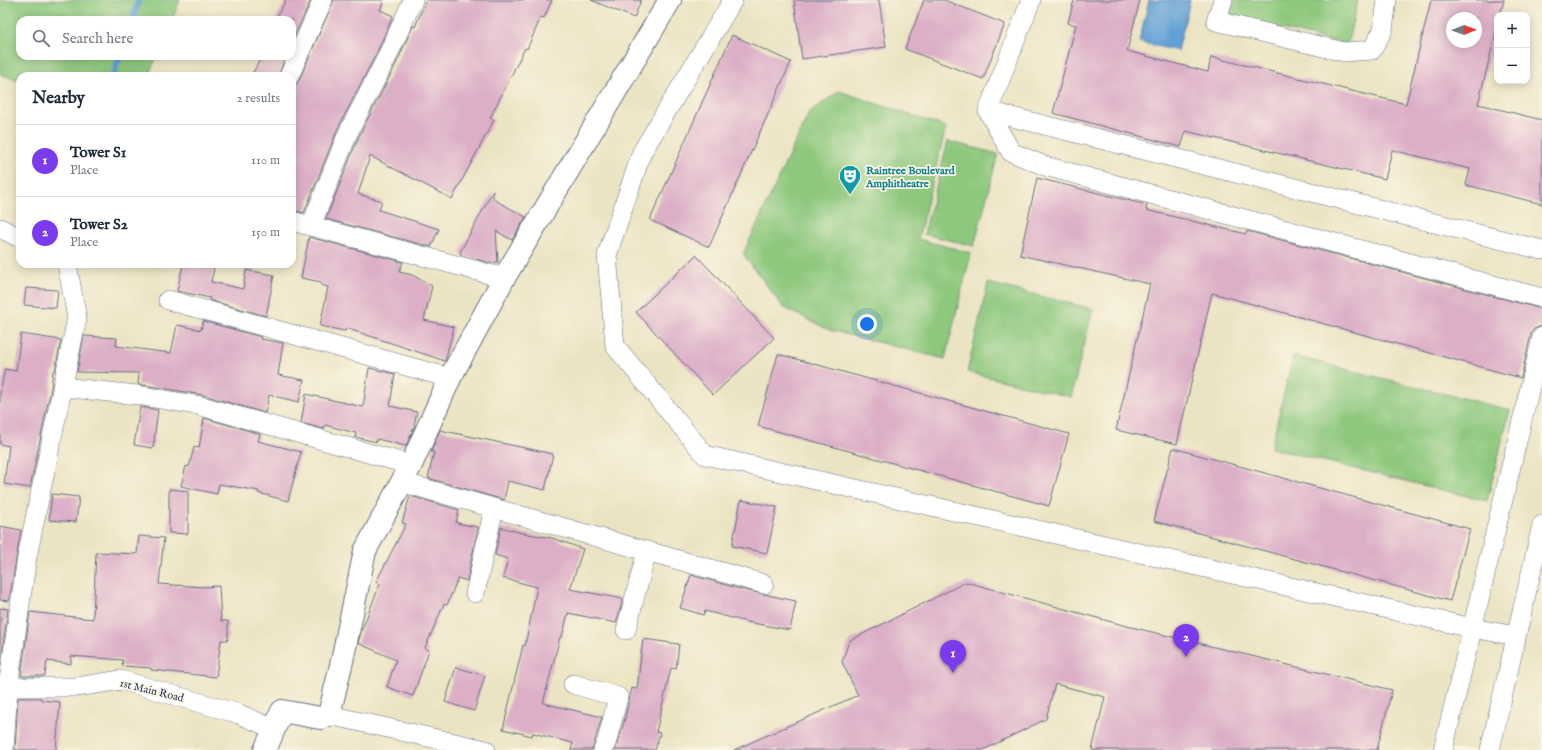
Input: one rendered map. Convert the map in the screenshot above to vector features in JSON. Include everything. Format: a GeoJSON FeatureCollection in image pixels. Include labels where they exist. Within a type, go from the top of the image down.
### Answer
{"type":"FeatureCollection","features":[{"type":"Feature","properties":{"kind":"street"},"geometry":{"type":"LineString","coordinates":[[291,72],[323,0]]}},
{"type":"Feature","properties":{"kind":"street"},"geometry":{"type":"LineString","coordinates":[[311,226],[348,134],[386,59],[413,0]]}},
{"type":"Feature","properties":{"kind":"street"},"geometry":{"type":"LineString","coordinates":[[328,716],[342,661],[365,551],[406,474],[450,378],[504,278],[670,0]]}},
{"type":"Feature","properties":{"kind":"street"},"geometry":{"type":"LineString","coordinates":[[734,0],[642,152],[607,255],[615,346],[704,455],[1472,628],[1516,636]]}},
{"type":"Feature","properties":{"kind":"street"},"geometry":{"type":"LineString","coordinates":[[988,111],[1032,0]]}},
{"type":"Feature","properties":{"kind":"street"},"geometry":{"type":"LineString","coordinates":[[1223,0],[1216,21],[1344,52],[1372,50],[1383,30],[1387,0]]}},
{"type":"Feature","properties":{"kind":"street"},"geometry":{"type":"LineString","coordinates":[[988,111],[1542,250]]}},
{"type":"Feature","properties":{"kind":"street"},"geometry":{"type":"LineString","coordinates":[[988,111],[1011,152],[1045,166],[1542,298]]}},
{"type":"Feature","properties":{"kind":"street"},"geometry":{"type":"LineString","coordinates":[[296,222],[504,278]]}},
{"type":"Feature","properties":{"kind":"street"},"geometry":{"type":"LineString","coordinates":[[0,228],[16,236]]}},
{"type":"Feature","properties":{"kind":"street"},"geometry":{"type":"LineString","coordinates":[[4,750],[4,687],[27,557],[77,318],[68,268]]}},
{"type":"Feature","properties":{"kind":"street"},"geometry":{"type":"LineString","coordinates":[[168,300],[450,378]]}},
{"type":"Feature","properties":{"kind":"street"},"geometry":{"type":"LineString","coordinates":[[1443,750],[1542,337]]}},
{"type":"Feature","properties":{"kind":"street"},"geometry":{"type":"LineString","coordinates":[[62,387],[138,395],[201,406],[406,474],[494,508],[764,584]]}},
{"type":"Feature","properties":{"kind":"street"},"geometry":{"type":"LineString","coordinates":[[475,592],[494,508]]}},
{"type":"Feature","properties":{"kind":"street"},"geometry":{"type":"LineString","coordinates":[[1490,750],[1542,525]]}},
{"type":"Feature","properties":{"kind":"street"},"geometry":{"type":"LineString","coordinates":[[626,630],[647,551]]}},
{"type":"Feature","properties":{"kind":"street","name":"1st Main Road"},"geometry":{"type":"LineString","coordinates":[[4,687],[77,687],[121,680],[239,714],[274,729]]}},
{"type":"Feature","properties":{"kind":"street"},"geometry":{"type":"LineString","coordinates":[[573,684],[618,696],[607,742],[603,750]]}},
{"type":"Feature","properties":{"kind":"street"},"geometry":{"type":"LineString","coordinates":[[265,750],[282,711],[320,718],[328,716],[456,747],[486,750]]}},
{"type":"Feature","properties":{"kind":"green space"},"geometry":{"type":"Polygon","coordinates":[[[0,0],[180,0],[174,16],[16,16],[16,60],[155,60],[150,72],[16,72],[16,80],[0,74],[0,0]]]}},
{"type":"Feature","properties":{"kind":"green space"},"geometry":{"type":"Polygon","coordinates":[[[1233,0],[1358,0],[1347,45],[1229,16],[1233,0]]]}},
{"type":"Feature","properties":{"kind":"green space","name":"Raintree Boulevard Amphitheatre"},"geometry":{"type":"Polygon","coordinates":[[[839,91],[946,127],[918,239],[971,253],[945,359],[829,330],[783,307],[743,254],[809,113],[839,91]]]}},
{"type":"Feature","properties":{"kind":"green space"},"geometry":{"type":"Polygon","coordinates":[[[948,141],[998,154],[974,246],[924,234],[948,141]]]}},
{"type":"Feature","properties":{"kind":"green space"},"geometry":{"type":"Polygon","coordinates":[[[988,283],[1093,309],[1071,397],[967,372],[988,283]]]}},
{"type":"Feature","properties":{"kind":"green space"},"geometry":{"type":"Polygon","coordinates":[[[1293,356],[1510,410],[1487,501],[1271,448],[1293,356]]]}},
{"type":"Feature","properties":{"kind":"water"},"geometry":{"type":"Polygon","coordinates":[[[1149,0],[1190,0],[1178,51],[1139,42],[1149,0]]]}},
{"type":"Feature","properties":{"kind":"building"},"geometry":{"type":"Polygon","coordinates":[[[286,0],[311,0],[296,33],[296,16],[277,16],[286,0]]]}},
{"type":"Feature","properties":{"kind":"building"},"geometry":{"type":"Polygon","coordinates":[[[334,0],[384,0],[380,10],[393,16],[376,54],[338,128],[304,213],[296,211],[296,85],[334,0]]]}},
{"type":"Feature","properties":{"kind":"building"},"geometry":{"type":"Polygon","coordinates":[[[426,0],[552,0],[544,18],[541,17],[527,49],[525,48],[490,118],[494,120],[452,199],[370,156],[358,194],[382,201],[379,210],[439,229],[431,247],[326,219],[358,138],[396,64],[413,26],[415,27],[426,0]]]}},
{"type":"Feature","properties":{"kind":"building"},"geometry":{"type":"Polygon","coordinates":[[[591,0],[641,0],[634,18],[591,0]]]}},
{"type":"Feature","properties":{"kind":"building"},"geometry":{"type":"Polygon","coordinates":[[[794,0],[879,0],[886,47],[802,59],[794,0]]]}},
{"type":"Feature","properties":{"kind":"building"},"geometry":{"type":"Polygon","coordinates":[[[924,0],[944,0],[1005,24],[983,79],[905,49],[924,0]]]}},
{"type":"Feature","properties":{"kind":"building"},"geometry":{"type":"Polygon","coordinates":[[[1074,0],[1140,0],[1127,51],[1208,72],[1211,57],[1406,104],[1431,0],[1504,0],[1501,12],[1494,12],[1494,40],[1478,104],[1542,120],[1542,204],[1466,185],[1470,169],[1392,150],[1385,179],[1186,131],[1181,147],[1053,113],[1076,25],[1068,23],[1074,0]]]}},
{"type":"Feature","properties":{"kind":"building"},"geometry":{"type":"Polygon","coordinates":[[[732,35],[791,62],[709,247],[650,220],[732,35]]]}},
{"type":"Feature","properties":{"kind":"building"},"geometry":{"type":"Polygon","coordinates":[[[260,60],[284,60],[280,72],[253,72],[260,60]]]}},
{"type":"Feature","properties":{"kind":"building"},"geometry":{"type":"Polygon","coordinates":[[[1037,178],[1147,205],[1146,210],[1246,234],[1247,231],[1542,309],[1541,326],[1534,329],[1531,334],[1521,378],[1212,293],[1177,444],[1116,430],[1150,284],[1020,255],[1037,178]]]}},
{"type":"Feature","properties":{"kind":"building"},"geometry":{"type":"Polygon","coordinates":[[[493,191],[493,199],[526,217],[512,240],[496,231],[498,262],[491,263],[461,255],[460,252],[493,191]]]}},
{"type":"Feature","properties":{"kind":"building"},"geometry":{"type":"Polygon","coordinates":[[[309,237],[403,262],[399,272],[412,275],[432,286],[424,320],[454,327],[445,361],[346,328],[345,331],[320,326],[328,287],[321,285],[321,282],[301,278],[309,237]]]}},
{"type":"Feature","properties":{"kind":"building"},"geometry":{"type":"Polygon","coordinates":[[[696,255],[774,338],[713,395],[636,312],[696,255]]]}},
{"type":"Feature","properties":{"kind":"building"},"geometry":{"type":"Polygon","coordinates":[[[182,268],[214,268],[211,282],[243,289],[246,270],[274,275],[266,316],[209,300],[210,298],[177,291],[182,268]]]}},
{"type":"Feature","properties":{"kind":"building"},"geometry":{"type":"Polygon","coordinates":[[[26,288],[58,290],[56,308],[24,305],[26,288]]]}},
{"type":"Feature","properties":{"kind":"building"},"geometry":{"type":"Polygon","coordinates":[[[203,321],[261,337],[260,339],[283,343],[278,375],[304,380],[299,402],[269,395],[265,413],[203,395],[138,384],[139,373],[77,372],[84,336],[117,338],[116,346],[171,353],[177,325],[201,330],[203,321]]]}},
{"type":"Feature","properties":{"kind":"building"},"geometry":{"type":"Polygon","coordinates":[[[21,334],[61,340],[55,371],[53,371],[51,388],[30,488],[4,484],[9,446],[0,444],[0,393],[5,369],[16,371],[21,334]]]}},
{"type":"Feature","properties":{"kind":"building"},"geometry":{"type":"Polygon","coordinates":[[[778,354],[1069,434],[1049,506],[758,426],[778,354]]]}},
{"type":"Feature","properties":{"kind":"building"},"geometry":{"type":"Polygon","coordinates":[[[369,368],[395,374],[390,406],[417,412],[415,425],[406,446],[377,439],[377,442],[355,437],[356,433],[325,425],[324,429],[301,423],[306,394],[363,407],[369,368]]]}},
{"type":"Feature","properties":{"kind":"building"},"geometry":{"type":"Polygon","coordinates":[[[140,407],[158,410],[153,448],[134,445],[140,407]]]}},
{"type":"Feature","properties":{"kind":"building"},"geometry":{"type":"Polygon","coordinates":[[[204,418],[260,434],[258,441],[301,452],[288,501],[258,493],[259,491],[219,484],[217,494],[181,486],[186,466],[189,467],[194,447],[199,448],[204,418]]]}},
{"type":"Feature","properties":{"kind":"building"},"geometry":{"type":"Polygon","coordinates":[[[440,430],[553,454],[545,490],[508,481],[504,500],[428,478],[434,452],[431,452],[440,430]]]}},
{"type":"Feature","properties":{"kind":"building"},"geometry":{"type":"Polygon","coordinates":[[[1173,448],[1470,529],[1450,601],[1154,521],[1173,448]]]}},
{"type":"Feature","properties":{"kind":"building"},"geometry":{"type":"Polygon","coordinates":[[[169,489],[188,491],[188,534],[169,533],[169,489]]]}},
{"type":"Feature","properties":{"kind":"building"},"geometry":{"type":"Polygon","coordinates":[[[52,494],[79,497],[76,522],[49,520],[52,494]]]}},
{"type":"Feature","properties":{"kind":"building"},"geometry":{"type":"Polygon","coordinates":[[[410,496],[459,510],[456,523],[478,527],[467,581],[458,578],[447,605],[444,604],[425,648],[429,650],[413,696],[387,687],[396,660],[358,643],[380,584],[376,582],[406,524],[402,523],[410,496]]]}},
{"type":"Feature","properties":{"kind":"building"},"geometry":{"type":"Polygon","coordinates":[[[741,500],[777,507],[767,553],[732,546],[741,500]]]}},
{"type":"Feature","properties":{"kind":"building"},"geometry":{"type":"Polygon","coordinates":[[[0,526],[21,530],[9,601],[0,600],[0,526]]]}},
{"type":"Feature","properties":{"kind":"building"},"geometry":{"type":"Polygon","coordinates":[[[501,527],[522,533],[552,538],[583,549],[570,589],[623,599],[616,623],[568,613],[562,637],[560,637],[543,703],[602,717],[592,750],[571,750],[573,743],[533,733],[532,736],[503,729],[523,645],[525,646],[537,587],[503,578],[508,559],[495,555],[501,527]]]}},
{"type":"Feature","properties":{"kind":"building"},"geometry":{"type":"Polygon","coordinates":[[[139,536],[164,538],[159,584],[204,587],[219,586],[221,621],[228,621],[228,640],[221,640],[216,677],[151,670],[151,668],[122,666],[123,660],[71,656],[71,664],[47,661],[45,676],[21,676],[30,612],[93,619],[96,552],[137,554],[139,536]]]}},
{"type":"Feature","properties":{"kind":"building"},"geometry":{"type":"Polygon","coordinates":[[[691,575],[744,590],[796,601],[790,630],[747,622],[705,611],[704,615],[680,608],[691,575]]]}},
{"type":"Feature","properties":{"kind":"building"},"geometry":{"type":"Polygon","coordinates":[[[966,582],[1123,625],[1392,690],[1377,750],[1092,750],[1105,697],[1055,684],[1046,719],[983,750],[734,750],[858,695],[842,662],[849,641],[966,582]]]}},
{"type":"Feature","properties":{"kind":"building"},"geometry":{"type":"Polygon","coordinates":[[[0,608],[8,609],[0,666],[0,608]]]}},
{"type":"Feature","properties":{"kind":"building"},"geometry":{"type":"Polygon","coordinates":[[[643,639],[679,644],[676,669],[671,668],[656,732],[660,733],[655,750],[615,750],[624,722],[632,688],[637,689],[643,639]]]}},
{"type":"Feature","properties":{"kind":"building"},"geometry":{"type":"Polygon","coordinates":[[[456,667],[485,676],[474,711],[445,702],[456,667]]]}},
{"type":"Feature","properties":{"kind":"building"},"geometry":{"type":"Polygon","coordinates":[[[18,698],[41,698],[41,700],[60,702],[56,750],[15,750],[18,698]]]}},
{"type":"Feature","properties":{"kind":"waterway"},"geometry":{"type":"LineString","coordinates":[[133,16],[139,0]]}},
{"type":"Feature","properties":{"kind":"waterway"},"geometry":{"type":"LineString","coordinates":[[114,72],[119,60]]}},
{"type":"Feature","properties":{"kind":"place","name":"Raintree Boulevard Amphitheatre"},"geometry":{"type":"Point","coordinates":[850,196]}},
{"type":"Feature","properties":{"kind":"place","name":"Tower S2"},"geometry":{"type":"Point","coordinates":[1186,657]}},
{"type":"Feature","properties":{"kind":"place","name":"Tower S1"},"geometry":{"type":"Point","coordinates":[953,673]}}]}
